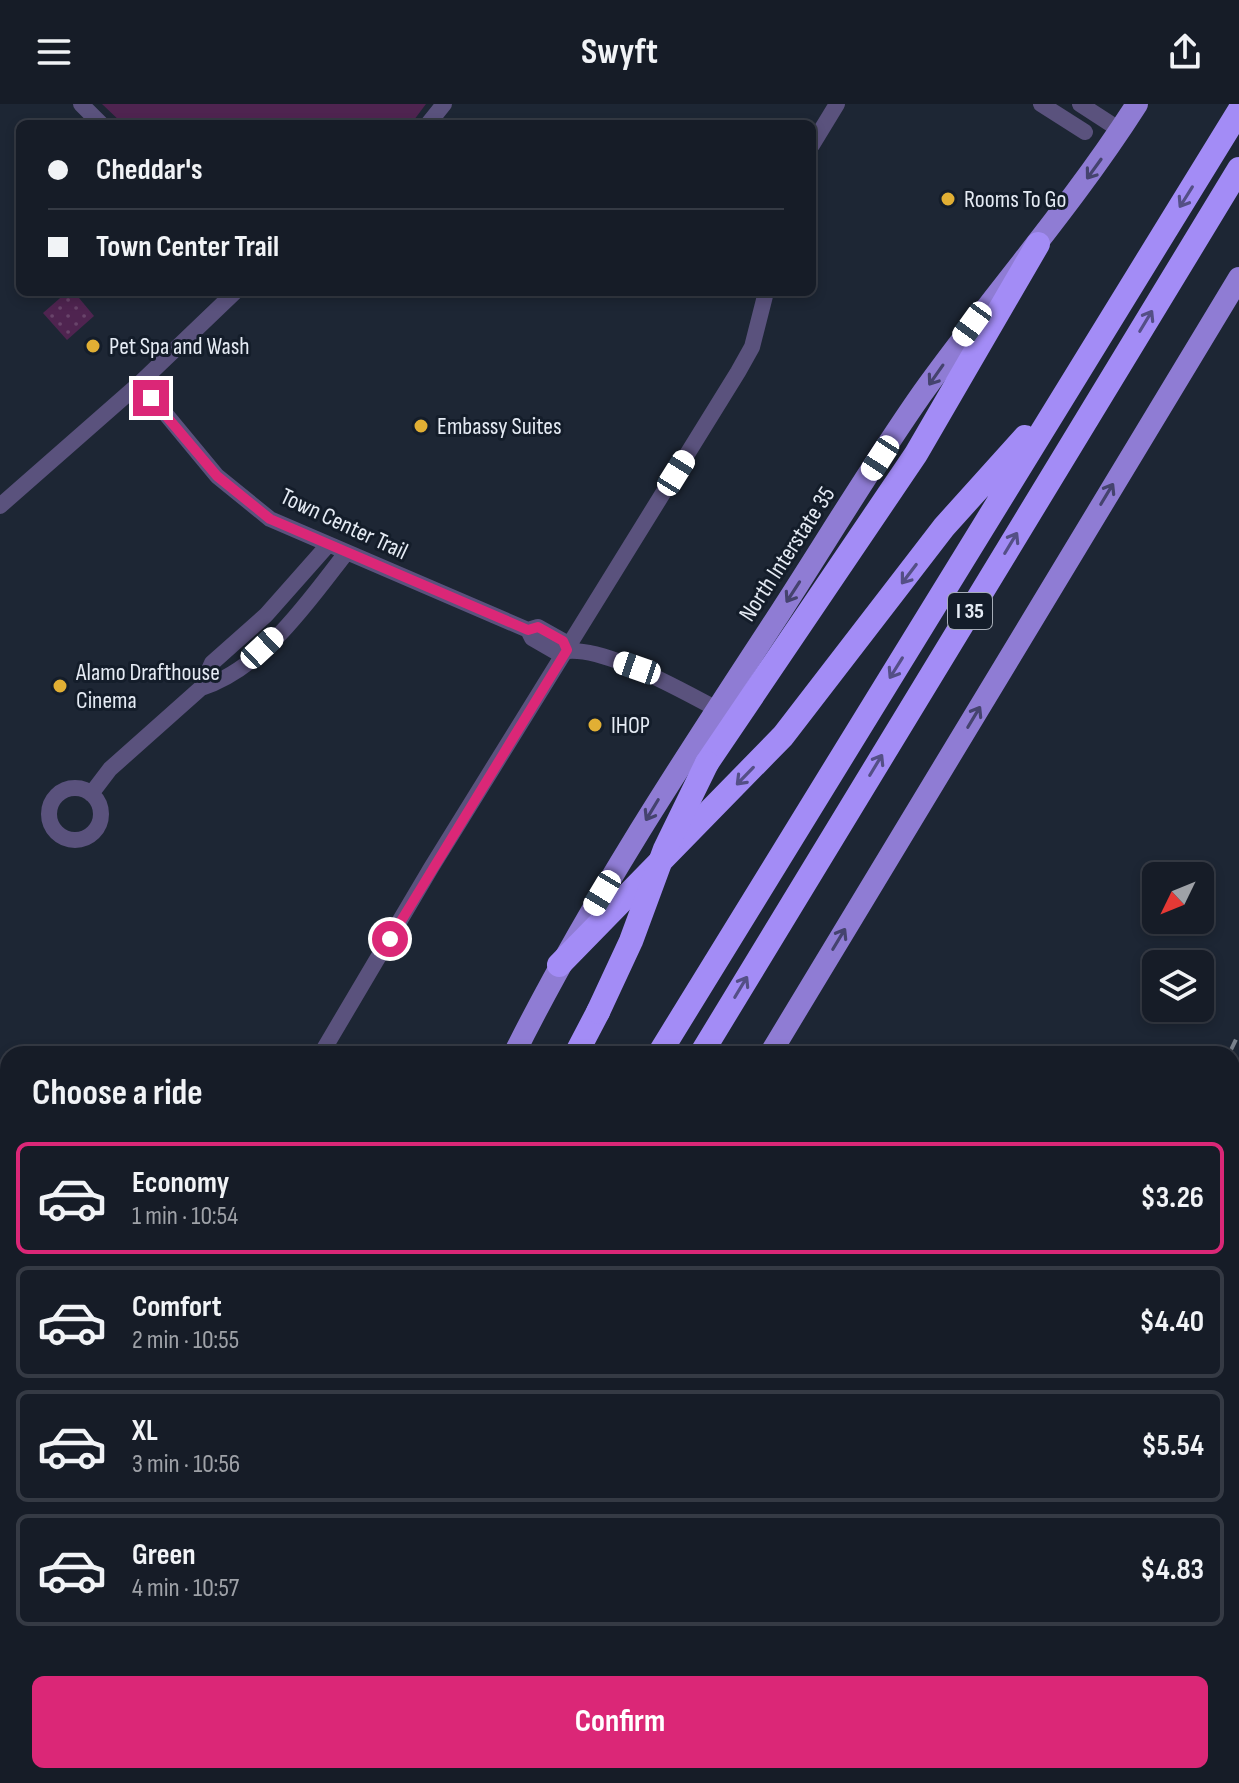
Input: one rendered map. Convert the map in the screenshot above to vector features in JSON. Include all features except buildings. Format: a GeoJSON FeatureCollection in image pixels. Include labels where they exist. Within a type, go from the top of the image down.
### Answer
{"type":"FeatureCollection","features":[{"type":"Feature","properties":{"kind":"highway","name":"I 35"},"geometry":{"type":"LineString","coordinates":[[664,1046],[1233,121]]}},
{"type":"Feature","properties":{"kind":"highway","name":"I 35"},"geometry":{"type":"LineString","coordinates":[[706,1046],[1239,169]]}},
{"type":"Feature","properties":{"kind":"highway"},"geometry":{"type":"LineString","coordinates":[[580,1046],[631,941],[665,849],[707,763],[916,454],[1038,244]]}},
{"type":"Feature","properties":{"kind":"highway"},"geometry":{"type":"LineString","coordinates":[[559,965],[783,736],[944,527],[1069,388]]}},
{"type":"Feature","properties":{"kind":"main road","name":"North Interstate 35"},"geometry":{"type":"LineString","coordinates":[[518,1046],[559,965],[717,709],[912,409],[972,324],[1038,244],[1137,104]]}},
{"type":"Feature","properties":{"kind":"main road"},"geometry":{"type":"LineString","coordinates":[[775,1046],[1239,278]]}},
{"type":"Feature","properties":{"kind":"street"},"geometry":{"type":"LineString","coordinates":[[81,104],[97,120]]}},
{"type":"Feature","properties":{"kind":"street"},"geometry":{"type":"LineString","coordinates":[[431,120],[444,104]]}},
{"type":"Feature","properties":{"kind":"street"},"geometry":{"type":"LineString","coordinates":[[816,138],[837,104]]}},
{"type":"Feature","properties":{"kind":"street"},"geometry":{"type":"LineString","coordinates":[[1041,104],[1085,132]]}},
{"type":"Feature","properties":{"kind":"street"},"geometry":{"type":"LineString","coordinates":[[1080,104],[1120,130]]}},
{"type":"Feature","properties":{"kind":"street"},"geometry":{"type":"LineString","coordinates":[[0,506],[140,383],[231,296]]}},
{"type":"Feature","properties":{"kind":"street"},"geometry":{"type":"LineString","coordinates":[[326,1046],[738,372],[752,347],[765,296]]}},
{"type":"Feature","properties":{"kind":"street","name":"Town Center Trail"},"geometry":{"type":"LineString","coordinates":[[140,383],[217,476],[270,519],[528,630],[532,638],[558,653],[567,650],[637,668],[717,709]]}},
{"type":"Feature","properties":{"kind":"street"},"geometry":{"type":"LineString","coordinates":[[91,794],[110,769],[201,688],[212,663],[266,615],[328,545]]}},
{"type":"Feature","properties":{"kind":"street"},"geometry":{"type":"LineString","coordinates":[[201,688],[228,680],[280,632],[346,553]]}},
{"type":"Feature","properties":{"kind":"street"},"geometry":{"type":"LineString","coordinates":[[77,788],[91,794],[100,807],[100,821],[92,835],[75,847],[44,823],[51,802],[62,791],[77,788]]}},
{"type":"Feature","properties":{"kind":"shaded area"},"geometry":{"type":"Polygon","coordinates":[[[102,104],[426,104],[414,120],[119,120],[102,104]]]}},
{"type":"Feature","properties":{"kind":"shaded area"},"geometry":{"type":"Polygon","coordinates":[[[62,296],[77,296],[94,316],[67,340],[43,313],[62,296]]]}},
{"type":"Feature","properties":{"kind":"railway"},"geometry":{"type":"LineString","coordinates":[[1233,1046],[1239,1033]]}},
{"type":"Feature","properties":{"kind":"place","name":"Rooms To Go"},"geometry":{"type":"Point","coordinates":[948,199]}},
{"type":"Feature","properties":{"kind":"place","name":"Pet Spa and Wash"},"geometry":{"type":"Point","coordinates":[93,346]}},
{"type":"Feature","properties":{"kind":"place","name":"Embassy Suites"},"geometry":{"type":"Point","coordinates":[421,426]}},
{"type":"Feature","properties":{"kind":"place","name":"Alamo Drafthouse Cinema"},"geometry":{"type":"Point","coordinates":[60,686]}},
{"type":"Feature","properties":{"kind":"place","name":"IHOP"},"geometry":{"type":"Point","coordinates":[595,725]}},
{"type":"Feature","properties":{"kind":"route"},"geometry":{"type":"LineString","coordinates":[[151,398],[217,476],[270,519],[528,630],[538,627],[563,641],[567,650],[390,939]]}}]}
